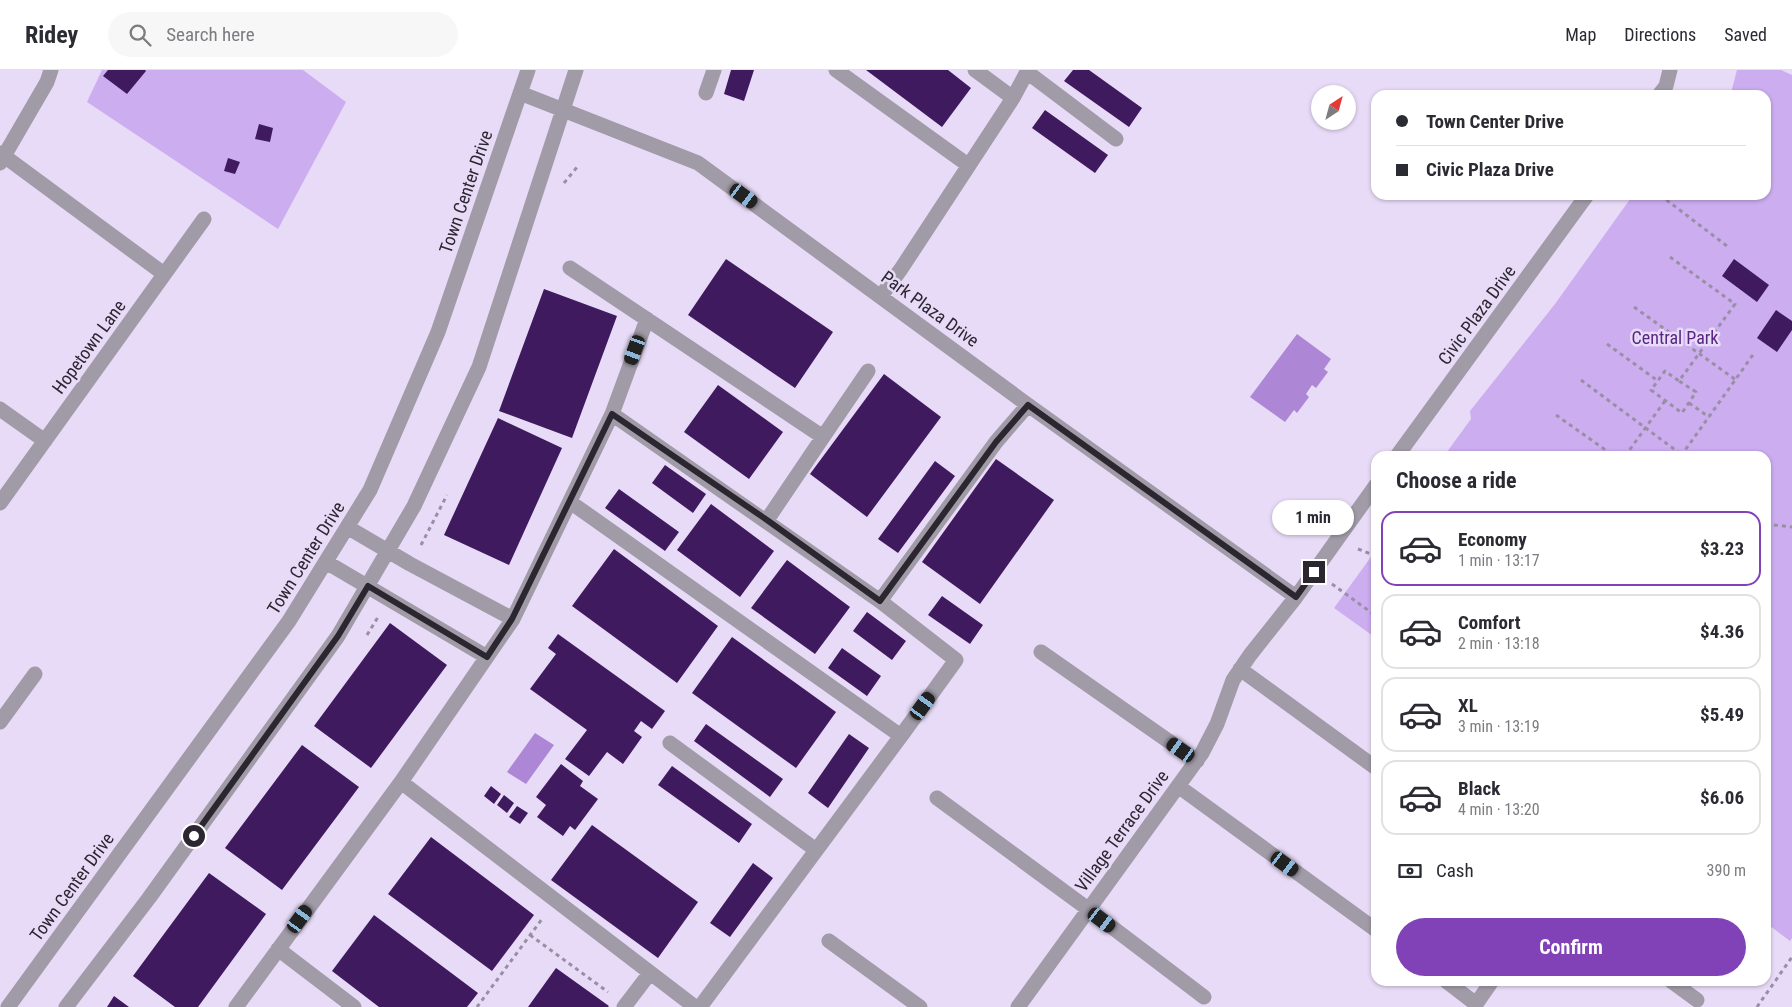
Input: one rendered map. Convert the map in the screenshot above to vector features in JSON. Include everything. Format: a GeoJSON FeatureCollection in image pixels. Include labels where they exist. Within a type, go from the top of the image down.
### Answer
{"type":"FeatureCollection","features":[{"type":"Feature","properties":{"kind":"street"},"geometry":{"type":"LineString","coordinates":[[51,70],[47,82],[2,158],[164,274]]}},
{"type":"Feature","properties":{"kind":"street","name":"Town Center Drive"},"geometry":{"type":"LineString","coordinates":[[8,1007],[289,621],[370,490],[438,332],[528,70]]}},
{"type":"Feature","properties":{"kind":"street"},"geometry":{"type":"LineString","coordinates":[[66,1007],[149,898],[338,636],[389,552],[414,506],[479,367],[576,70]]}},
{"type":"Feature","properties":{"kind":"street"},"geometry":{"type":"LineString","coordinates":[[706,94],[714,70]]}},
{"type":"Feature","properties":{"kind":"street"},"geometry":{"type":"LineString","coordinates":[[836,70],[968,165]]}},
{"type":"Feature","properties":{"kind":"street"},"geometry":{"type":"LineString","coordinates":[[975,70],[1013,98]]}},
{"type":"Feature","properties":{"kind":"street"},"geometry":{"type":"LineString","coordinates":[[1663,90],[1666,86],[1670,70]]}},
{"type":"Feature","properties":{"kind":"street"},"geometry":{"type":"LineString","coordinates":[[881,296],[901,269],[1013,98],[1028,71],[1116,139]]}},
{"type":"Feature","properties":{"kind":"street","name":"Park Plaza Drive"},"geometry":{"type":"LineString","coordinates":[[520,93],[698,163],[1028,405],[1296,597]]}},
{"type":"Feature","properties":{"kind":"street","name":"Civic Plaza Drive"},"geometry":{"type":"LineString","coordinates":[[1401,451],[1583,200]]}},
{"type":"Feature","properties":{"kind":"street","name":"Hopetown Lane"},"geometry":{"type":"LineString","coordinates":[[0,503],[204,219]]}},
{"type":"Feature","properties":{"kind":"street"},"geometry":{"type":"LineString","coordinates":[[570,268],[823,437]]}},
{"type":"Feature","properties":{"kind":"street"},"geometry":{"type":"LineString","coordinates":[[236,1007],[401,782],[512,619],[612,414],[646,319]]}},
{"type":"Feature","properties":{"kind":"street"},"geometry":{"type":"LineString","coordinates":[[767,520],[868,371]]}},
{"type":"Feature","properties":{"kind":"street"},"geometry":{"type":"LineString","coordinates":[[880,601],[996,442],[1028,405]]}},
{"type":"Feature","properties":{"kind":"street"},"geometry":{"type":"LineString","coordinates":[[0,409],[45,441]]}},
{"type":"Feature","properties":{"kind":"street"},"geometry":{"type":"LineString","coordinates":[[612,414],[767,520],[880,601],[956,660],[700,1007]]}},
{"type":"Feature","properties":{"kind":"street"},"geometry":{"type":"LineString","coordinates":[[1296,597],[1371,492]]}},
{"type":"Feature","properties":{"kind":"street"},"geometry":{"type":"LineString","coordinates":[[570,502],[901,736]]}},
{"type":"Feature","properties":{"kind":"street"},"geometry":{"type":"LineString","coordinates":[[348,527],[389,552],[512,619]]}},
{"type":"Feature","properties":{"kind":"street"},"geometry":{"type":"LineString","coordinates":[[326,562],[487,657]]}},
{"type":"Feature","properties":{"kind":"street","name":"Village Terrace Drive"},"geometry":{"type":"LineString","coordinates":[[1018,1007],[1196,761],[1217,724],[1233,680],[1296,597]]}},
{"type":"Feature","properties":{"kind":"street"},"geometry":{"type":"LineString","coordinates":[[1041,652],[1196,761]]}},
{"type":"Feature","properties":{"kind":"street"},"geometry":{"type":"LineString","coordinates":[[1240,669],[1371,764]]}},
{"type":"Feature","properties":{"kind":"street"},"geometry":{"type":"LineString","coordinates":[[0,722],[35,674]]}},
{"type":"Feature","properties":{"kind":"street"},"geometry":{"type":"LineString","coordinates":[[670,743],[816,850]]}},
{"type":"Feature","properties":{"kind":"street"},"geometry":{"type":"LineString","coordinates":[[401,782],[695,1007]]}},
{"type":"Feature","properties":{"kind":"street"},"geometry":{"type":"LineString","coordinates":[[1178,786],[1371,926]]}},
{"type":"Feature","properties":{"kind":"street"},"geometry":{"type":"LineString","coordinates":[[936,798],[1204,997]]}},
{"type":"Feature","properties":{"kind":"street"},"geometry":{"type":"LineString","coordinates":[[829,940],[920,1007]]}},
{"type":"Feature","properties":{"kind":"street"},"geometry":{"type":"LineString","coordinates":[[278,949],[354,1007]]}},
{"type":"Feature","properties":{"kind":"street"},"geometry":{"type":"LineString","coordinates":[[625,1006],[650,972]]}},
{"type":"Feature","properties":{"kind":"street"},"geometry":{"type":"LineString","coordinates":[[1452,986],[1475,1005],[1488,986]]}},
{"type":"Feature","properties":{"kind":"street"},"geometry":{"type":"LineString","coordinates":[[1678,986],[1697,1000]]}},
{"type":"Feature","properties":{"kind":"path"},"geometry":{"type":"LineString","coordinates":[[1667,200],[1727,246]]}},
{"type":"Feature","properties":{"kind":"path"},"geometry":{"type":"LineString","coordinates":[[1670,257],[1735,304],[1679,381]]}},
{"type":"Feature","properties":{"kind":"path"},"geometry":{"type":"LineString","coordinates":[[1634,307],[1736,380]]}},
{"type":"Feature","properties":{"kind":"path"},"geometry":{"type":"LineString","coordinates":[[1607,344],[1658,381]]}},
{"type":"Feature","properties":{"kind":"path"},"geometry":{"type":"LineString","coordinates":[[1684,451],[1755,352]]}},
{"type":"Feature","properties":{"kind":"path"},"geometry":{"type":"LineString","coordinates":[[1665,371],[1679,381],[1696,392],[1682,413],[1651,390],[1665,371]]}},
{"type":"Feature","properties":{"kind":"path"},"geometry":{"type":"LineString","coordinates":[[1581,380],[1676,451]]}},
{"type":"Feature","properties":{"kind":"path"},"geometry":{"type":"LineString","coordinates":[[1629,451],[1665,401]]}},
{"type":"Feature","properties":{"kind":"path"},"geometry":{"type":"LineString","coordinates":[[1689,403],[1709,417]]}},
{"type":"Feature","properties":{"kind":"path"},"geometry":{"type":"LineString","coordinates":[[1556,415],[1607,451]]}},
{"type":"Feature","properties":{"kind":"path"},"geometry":{"type":"LineString","coordinates":[[1771,525],[1792,527]]}},
{"type":"Feature","properties":{"kind":"path"},"geometry":{"type":"LineString","coordinates":[[1314,572],[1371,612]]}},
{"type":"Feature","properties":{"kind":"path"},"geometry":{"type":"LineString","coordinates":[[477,1007],[541,920],[552,898]]}},
{"type":"Feature","properties":{"kind":"path"},"geometry":{"type":"LineString","coordinates":[[530,935],[625,1006]]}},
{"type":"Feature","properties":{"kind":"path"},"geometry":{"type":"LineString","coordinates":[[1757,1007],[1792,956]]}},
{"type":"Feature","properties":{"kind":"green space"},"geometry":{"type":"Polygon","coordinates":[[[102,70],[303,70],[346,102],[278,229],[87,102],[102,70]]]}},
{"type":"Feature","properties":{"kind":"green space","name":"Central Park"},"geometry":{"type":"Polygon","coordinates":[[[1737,70],[1781,70],[1792,75],[1792,938],[1790,941],[1771,927],[1771,451],[1448,451],[1471,419],[1470,411],[1555,304],[1629,200],[1771,200],[1771,90],[1732,89],[1737,70]]]}},
{"type":"Feature","properties":{"kind":"green space"},"geometry":{"type":"Polygon","coordinates":[[[1371,557],[1371,634],[1334,608],[1371,557]]]}},
{"type":"Feature","properties":{"kind":"shaded area"},"geometry":{"type":"Polygon","coordinates":[[[1297,334],[1331,359],[1324,369],[1328,372],[1316,388],[1312,385],[1306,394],[1309,397],[1297,413],[1294,410],[1285,422],[1250,397],[1297,334]]]}},
{"type":"Feature","properties":{"kind":"shaded area"},"geometry":{"type":"Polygon","coordinates":[[[535,733],[554,745],[526,784],[507,772],[535,733]]]}},
{"type":"Feature","properties":{"kind":"building"},"geometry":{"type":"Polygon","coordinates":[[[108,70],[146,71],[127,94],[103,76],[108,70]]]}},
{"type":"Feature","properties":{"kind":"building"},"geometry":{"type":"Polygon","coordinates":[[[731,70],[754,70],[744,101],[724,94],[731,70]]]}},
{"type":"Feature","properties":{"kind":"building"},"geometry":{"type":"Polygon","coordinates":[[[866,70],[948,70],[971,88],[942,127],[866,70]]]}},
{"type":"Feature","properties":{"kind":"building"},"geometry":{"type":"Polygon","coordinates":[[[1073,70],[1089,70],[1142,108],[1129,127],[1064,81],[1073,70]]]}},
{"type":"Feature","properties":{"kind":"building"},"geometry":{"type":"Polygon","coordinates":[[[1045,110],[1108,155],[1095,173],[1032,128],[1045,110]]]}},
{"type":"Feature","properties":{"kind":"building"},"geometry":{"type":"Polygon","coordinates":[[[259,124],[273,128],[270,142],[255,139],[259,124]]]}},
{"type":"Feature","properties":{"kind":"building"},"geometry":{"type":"Polygon","coordinates":[[[228,158],[240,162],[235,174],[224,171],[228,158]]]}},
{"type":"Feature","properties":{"kind":"building"},"geometry":{"type":"Polygon","coordinates":[[[726,259],[833,332],[795,388],[688,315],[726,259]]]}},
{"type":"Feature","properties":{"kind":"building"},"geometry":{"type":"Polygon","coordinates":[[[1734,259],[1769,285],[1757,302],[1722,276],[1734,259]]]}},
{"type":"Feature","properties":{"kind":"building"},"geometry":{"type":"Polygon","coordinates":[[[544,289],[617,316],[572,438],[499,411],[544,289]]]}},
{"type":"Feature","properties":{"kind":"building"},"geometry":{"type":"Polygon","coordinates":[[[1776,310],[1792,321],[1792,330],[1777,352],[1757,338],[1776,310]]]}},
{"type":"Feature","properties":{"kind":"building"},"geometry":{"type":"Polygon","coordinates":[[[884,374],[941,417],[867,517],[810,474],[884,374]]]}},
{"type":"Feature","properties":{"kind":"building"},"geometry":{"type":"Polygon","coordinates":[[[718,385],[783,432],[749,479],[684,432],[718,385]]]}},
{"type":"Feature","properties":{"kind":"building"},"geometry":{"type":"Polygon","coordinates":[[[498,418],[562,448],[509,565],[444,535],[498,418]]]}},
{"type":"Feature","properties":{"kind":"building"},"geometry":{"type":"Polygon","coordinates":[[[996,459],[1054,500],[980,604],[922,562],[996,459]]]}},
{"type":"Feature","properties":{"kind":"building"},"geometry":{"type":"Polygon","coordinates":[[[935,461],[955,476],[898,553],[878,539],[935,461]]]}},
{"type":"Feature","properties":{"kind":"building"},"geometry":{"type":"Polygon","coordinates":[[[665,465],[706,494],[693,513],[652,483],[665,465]]]}},
{"type":"Feature","properties":{"kind":"building"},"geometry":{"type":"Polygon","coordinates":[[[619,489],[679,532],[665,551],[605,508],[619,489]]]}},
{"type":"Feature","properties":{"kind":"building"},"geometry":{"type":"Polygon","coordinates":[[[711,504],[774,551],[740,597],[677,550],[711,504]]]}},
{"type":"Feature","properties":{"kind":"building"},"geometry":{"type":"Polygon","coordinates":[[[614,549],[718,626],[677,683],[572,606],[614,549]]]}},
{"type":"Feature","properties":{"kind":"building"},"geometry":{"type":"Polygon","coordinates":[[[787,560],[850,607],[815,654],[751,608],[787,560]]]}},
{"type":"Feature","properties":{"kind":"building"},"geometry":{"type":"Polygon","coordinates":[[[942,596],[983,625],[970,644],[928,615],[942,596]]]}},
{"type":"Feature","properties":{"kind":"building"},"geometry":{"type":"Polygon","coordinates":[[[867,612],[906,641],[892,660],[853,631],[867,612]]]}},
{"type":"Feature","properties":{"kind":"building"},"geometry":{"type":"Polygon","coordinates":[[[390,623],[447,665],[371,768],[314,726],[390,623]]]}},
{"type":"Feature","properties":{"kind":"building"},"geometry":{"type":"Polygon","coordinates":[[[558,634],[665,711],[652,729],[641,721],[634,731],[642,737],[623,764],[607,752],[589,776],[565,759],[587,730],[530,689],[556,654],[548,648],[558,634]]]}},
{"type":"Feature","properties":{"kind":"building"},"geometry":{"type":"Polygon","coordinates":[[[732,637],[836,712],[796,768],[692,693],[732,637]]]}},
{"type":"Feature","properties":{"kind":"building"},"geometry":{"type":"Polygon","coordinates":[[[842,648],[881,676],[867,696],[828,668],[842,648]]]}},
{"type":"Feature","properties":{"kind":"building"},"geometry":{"type":"Polygon","coordinates":[[[706,724],[783,779],[770,797],[694,741],[706,724]]]}},
{"type":"Feature","properties":{"kind":"building"},"geometry":{"type":"Polygon","coordinates":[[[849,734],[869,748],[828,808],[808,793],[849,734]]]}},
{"type":"Feature","properties":{"kind":"building"},"geometry":{"type":"Polygon","coordinates":[[[302,745],[359,787],[282,890],[225,848],[302,745]]]}},
{"type":"Feature","properties":{"kind":"building"},"geometry":{"type":"Polygon","coordinates":[[[561,764],[583,781],[580,786],[598,799],[575,830],[570,826],[563,836],[537,817],[546,805],[536,797],[561,764]]]}},
{"type":"Feature","properties":{"kind":"building"},"geometry":{"type":"Polygon","coordinates":[[[672,766],[752,824],[739,843],[658,785],[672,766]]]}},
{"type":"Feature","properties":{"kind":"building"},"geometry":{"type":"Polygon","coordinates":[[[491,786],[501,794],[494,804],[484,796],[491,786]]]}},
{"type":"Feature","properties":{"kind":"building"},"geometry":{"type":"Polygon","coordinates":[[[504,795],[514,803],[507,813],[497,805],[504,795]]]}},
{"type":"Feature","properties":{"kind":"building"},"geometry":{"type":"Polygon","coordinates":[[[517,806],[528,813],[520,824],[509,817],[517,806]]]}},
{"type":"Feature","properties":{"kind":"building"},"geometry":{"type":"Polygon","coordinates":[[[592,825],[698,902],[658,958],[551,880],[592,825]]]}},
{"type":"Feature","properties":{"kind":"building"},"geometry":{"type":"Polygon","coordinates":[[[431,837],[534,915],[492,971],[388,894],[431,837]]]}},
{"type":"Feature","properties":{"kind":"building"},"geometry":{"type":"Polygon","coordinates":[[[753,863],[773,878],[730,937],[710,923],[753,863]]]}},
{"type":"Feature","properties":{"kind":"building"},"geometry":{"type":"Polygon","coordinates":[[[209,873],[266,914],[198,1007],[175,1007],[133,976],[209,873]]]}},
{"type":"Feature","properties":{"kind":"building"},"geometry":{"type":"Polygon","coordinates":[[[374,915],[478,993],[467,1007],[379,1007],[332,971],[374,915]]]}},
{"type":"Feature","properties":{"kind":"building"},"geometry":{"type":"Polygon","coordinates":[[[556,968],[609,1006],[528,1007],[556,968]]]}},
{"type":"Feature","properties":{"kind":"building"},"geometry":{"type":"Polygon","coordinates":[[[114,996],[129,1007],[107,1007],[114,996]]]}},
{"type":"Feature","properties":{"kind":"route"},"geometry":{"type":"LineString","coordinates":[[194,836],[338,636],[368,586],[487,657],[512,619],[612,414],[767,520],[880,601],[996,442],[1028,405],[1296,597],[1314,572]]}}]}
